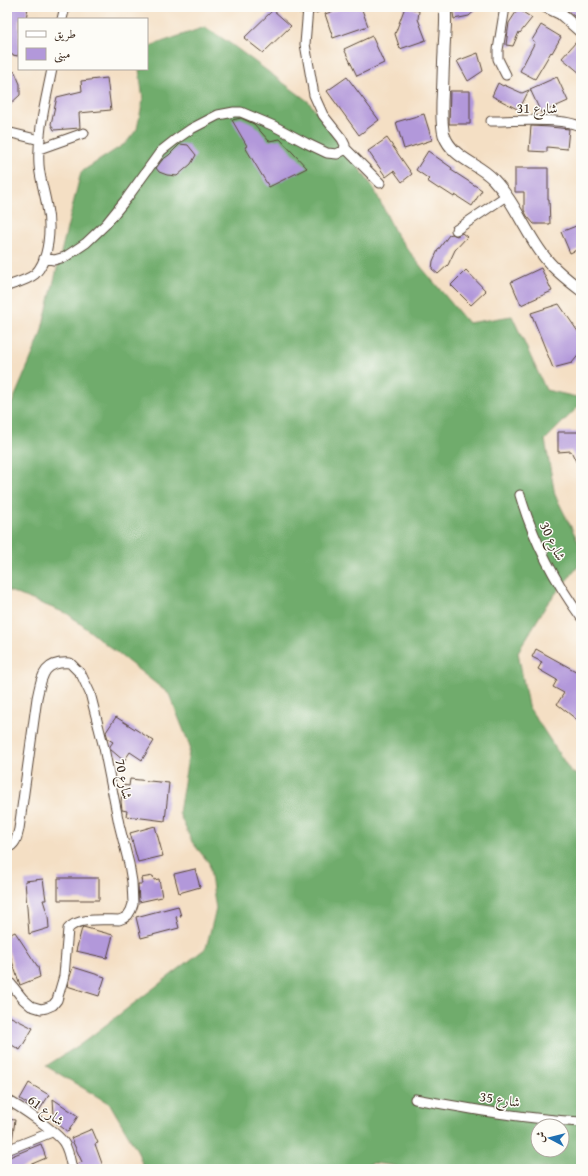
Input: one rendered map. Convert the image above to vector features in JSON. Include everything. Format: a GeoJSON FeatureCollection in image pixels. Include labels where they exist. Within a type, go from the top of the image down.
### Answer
{"type":"FeatureCollection","features":[{"type":"Feature","properties":{"kind":"street"},"geometry":{"type":"LineString","coordinates":[[62,18],[65,7]]}},
{"type":"Feature","properties":{"kind":"street"},"geometry":{"type":"LineString","coordinates":[[308,7],[305,44],[314,95],[323,115],[342,139],[345,148],[380,183]]}},
{"type":"Feature","properties":{"kind":"street"},"geometry":{"type":"LineString","coordinates":[[445,7],[446,22],[442,119],[444,135],[450,146],[458,154],[492,178],[506,196],[546,259],[556,270],[581,290]]}},
{"type":"Feature","properties":{"kind":"street"},"geometry":{"type":"LineString","coordinates":[[505,7],[498,50],[498,59],[506,75]]}},
{"type":"Feature","properties":{"kind":"street"},"geometry":{"type":"LineString","coordinates":[[544,7],[561,11],[581,32]]}},
{"type":"Feature","properties":{"kind":"street"},"geometry":{"type":"LineString","coordinates":[[7,286],[34,274],[41,266],[47,248],[48,208],[42,186],[39,166],[43,113],[52,70]]}},
{"type":"Feature","properties":{"kind":"street"},"geometry":{"type":"LineString","coordinates":[[44,258],[54,260],[65,256],[86,243],[106,224],[162,151],[191,129],[218,115],[241,112],[274,126],[327,153],[339,154],[345,148]]}},
{"type":"Feature","properties":{"kind":"street","name":"شارع 31"},"geometry":{"type":"LineString","coordinates":[[491,122],[550,121],[572,124],[581,127]]}},
{"type":"Feature","properties":{"kind":"street"},"geometry":{"type":"LineString","coordinates":[[7,132],[40,144],[84,133]]}},
{"type":"Feature","properties":{"kind":"street"},"geometry":{"type":"LineString","coordinates":[[456,230],[506,196]]}},
{"type":"Feature","properties":{"kind":"street","name":"شارع 30"},"geometry":{"type":"LineString","coordinates":[[520,495],[533,533],[548,563],[581,617]]}},
{"type":"Feature","properties":{"kind":"street","name":"شارع 70"},"geometry":{"type":"LineString","coordinates":[[7,848],[13,845],[17,838],[19,829],[41,678],[49,666],[70,663],[81,674],[90,693],[104,748],[119,824],[129,864],[133,904],[128,915],[119,920],[91,920],[78,922],[73,923],[68,929],[64,976],[57,1000],[52,1005],[41,1009],[31,1006],[7,979]]}},
{"type":"Feature","properties":{"kind":"street","name":"شارع 35"},"geometry":{"type":"LineString","coordinates":[[415,1098],[492,1113],[548,1120],[581,1122]]}},
{"type":"Feature","properties":{"kind":"street","name":"شارع 61"},"geometry":{"type":"LineString","coordinates":[[7,1100],[57,1135],[69,1153],[72,1169]]}},
{"type":"Feature","properties":{"kind":"street"},"geometry":{"type":"LineString","coordinates":[[7,1150],[52,1132]]}},
{"type":"Feature","properties":{"kind":"green space"},"geometry":{"type":"Polygon","coordinates":[[[205,27],[231,44],[309,102],[373,187],[396,234],[468,323],[512,316],[546,390],[581,398],[581,404],[545,440],[555,495],[581,547],[581,563],[547,604],[518,652],[528,706],[571,772],[581,777],[581,1169],[398,1169],[396,1166],[373,1163],[359,1169],[144,1169],[137,1150],[110,1104],[46,1066],[81,1044],[206,948],[216,909],[209,863],[192,842],[179,813],[190,746],[169,694],[68,614],[7,590],[7,415],[40,337],[81,172],[126,143],[137,129],[143,100],[139,70],[148,70],[148,47],[205,27]]]}},
{"type":"Feature","properties":{"kind":"building"},"geometry":{"type":"Polygon","coordinates":[[[7,7],[28,7],[26,18],[18,18],[18,56],[7,54],[7,7]]]}},
{"type":"Feature","properties":{"kind":"building"},"geometry":{"type":"Polygon","coordinates":[[[345,7],[361,7],[368,26],[333,38],[325,14],[345,7]]]}},
{"type":"Feature","properties":{"kind":"building"},"geometry":{"type":"Polygon","coordinates":[[[405,7],[419,11],[418,19],[426,40],[400,49],[395,34],[405,7]]]}},
{"type":"Feature","properties":{"kind":"building"},"geometry":{"type":"Polygon","coordinates":[[[452,7],[479,7],[469,16],[454,19],[452,7]]]}},
{"type":"Feature","properties":{"kind":"building"},"geometry":{"type":"Polygon","coordinates":[[[566,7],[581,7],[581,22],[569,12],[566,7]]]}},
{"type":"Feature","properties":{"kind":"building"},"geometry":{"type":"Polygon","coordinates":[[[518,9],[532,18],[520,33],[519,32],[513,46],[506,45],[509,23],[518,9]]]}},
{"type":"Feature","properties":{"kind":"building"},"geometry":{"type":"Polygon","coordinates":[[[273,10],[291,26],[263,53],[244,38],[273,10]]]}},
{"type":"Feature","properties":{"kind":"building"},"geometry":{"type":"Polygon","coordinates":[[[541,25],[561,37],[535,79],[520,71],[535,42],[532,40],[541,25]]]}},
{"type":"Feature","properties":{"kind":"building"},"geometry":{"type":"Polygon","coordinates":[[[372,36],[384,63],[357,76],[344,49],[372,36]]]}},
{"type":"Feature","properties":{"kind":"building"},"geometry":{"type":"Polygon","coordinates":[[[576,42],[581,46],[581,74],[562,58],[576,42]]]}},
{"type":"Feature","properties":{"kind":"building"},"geometry":{"type":"Polygon","coordinates":[[[478,53],[483,71],[468,81],[457,61],[478,53]]]}},
{"type":"Feature","properties":{"kind":"building"},"geometry":{"type":"Polygon","coordinates":[[[7,69],[15,72],[20,84],[20,95],[7,107],[7,69]]]}},
{"type":"Feature","properties":{"kind":"building"},"geometry":{"type":"Polygon","coordinates":[[[347,77],[379,120],[359,135],[327,91],[347,77]]]}},
{"type":"Feature","properties":{"kind":"building"},"geometry":{"type":"Polygon","coordinates":[[[557,77],[568,101],[541,113],[530,89],[557,77]]]}},
{"type":"Feature","properties":{"kind":"building"},"geometry":{"type":"Polygon","coordinates":[[[107,78],[111,110],[79,113],[80,128],[54,130],[51,124],[57,97],[82,91],[81,81],[107,78]]]}},
{"type":"Feature","properties":{"kind":"building"},"geometry":{"type":"Polygon","coordinates":[[[498,83],[522,93],[529,90],[519,110],[492,96],[498,83]]]}},
{"type":"Feature","properties":{"kind":"building"},"geometry":{"type":"Polygon","coordinates":[[[450,91],[470,91],[470,124],[449,124],[450,91]]]}},
{"type":"Feature","properties":{"kind":"building"},"geometry":{"type":"Polygon","coordinates":[[[424,114],[432,140],[404,149],[396,122],[424,114]]]}},
{"type":"Feature","properties":{"kind":"building"},"geometry":{"type":"Polygon","coordinates":[[[241,118],[254,124],[269,141],[280,139],[307,168],[269,187],[245,147],[247,146],[232,120],[241,118]]]}},
{"type":"Feature","properties":{"kind":"building"},"geometry":{"type":"Polygon","coordinates":[[[531,126],[569,129],[567,149],[547,147],[547,152],[529,151],[531,126]]]}},
{"type":"Feature","properties":{"kind":"building"},"geometry":{"type":"Polygon","coordinates":[[[387,138],[412,174],[402,182],[394,171],[386,177],[368,151],[387,138]]]}},
{"type":"Feature","properties":{"kind":"building"},"geometry":{"type":"Polygon","coordinates":[[[180,144],[188,145],[196,155],[191,164],[177,176],[159,172],[156,168],[162,160],[180,144]]]}},
{"type":"Feature","properties":{"kind":"building"},"geometry":{"type":"Polygon","coordinates":[[[428,151],[452,168],[451,170],[482,190],[472,206],[455,195],[454,197],[440,188],[439,189],[427,181],[429,179],[416,170],[428,151]]]}},
{"type":"Feature","properties":{"kind":"building"},"geometry":{"type":"Polygon","coordinates":[[[515,168],[548,168],[550,224],[534,224],[527,216],[524,210],[524,192],[515,192],[515,168]]]}},
{"type":"Feature","properties":{"kind":"building"},"geometry":{"type":"Polygon","coordinates":[[[581,224],[581,248],[570,253],[561,232],[581,224]]]}},
{"type":"Feature","properties":{"kind":"building"},"geometry":{"type":"Polygon","coordinates":[[[462,233],[467,237],[455,250],[448,265],[438,274],[432,269],[433,261],[438,250],[449,235],[452,234],[457,236],[462,233]]]}},
{"type":"Feature","properties":{"kind":"building"},"geometry":{"type":"Polygon","coordinates":[[[541,268],[552,291],[521,305],[511,282],[541,268]]]}},
{"type":"Feature","properties":{"kind":"building"},"geometry":{"type":"Polygon","coordinates":[[[466,270],[486,291],[471,305],[451,285],[466,270]]]}},
{"type":"Feature","properties":{"kind":"building"},"geometry":{"type":"Polygon","coordinates":[[[559,304],[581,336],[581,352],[572,363],[553,368],[531,313],[559,304]]]}},
{"type":"Feature","properties":{"kind":"building"},"geometry":{"type":"Polygon","coordinates":[[[558,432],[581,432],[581,472],[571,451],[558,452],[558,432]]]}},
{"type":"Feature","properties":{"kind":"building"},"geometry":{"type":"Polygon","coordinates":[[[536,649],[581,674],[581,723],[557,704],[564,693],[553,687],[557,680],[538,669],[542,662],[532,657],[536,649]]]}},
{"type":"Feature","properties":{"kind":"building"},"geometry":{"type":"Polygon","coordinates":[[[116,717],[154,741],[142,760],[130,752],[124,761],[110,749],[113,742],[108,739],[106,732],[116,717]]]}},
{"type":"Feature","properties":{"kind":"building"},"geometry":{"type":"Polygon","coordinates":[[[130,779],[169,783],[165,821],[126,816],[127,811],[122,810],[121,802],[123,785],[129,786],[130,779]]]}},
{"type":"Feature","properties":{"kind":"building"},"geometry":{"type":"Polygon","coordinates":[[[155,826],[163,856],[138,862],[130,833],[155,826]]]}},
{"type":"Feature","properties":{"kind":"building"},"geometry":{"type":"Polygon","coordinates":[[[195,869],[200,887],[179,893],[174,874],[195,869]]]}},
{"type":"Feature","properties":{"kind":"building"},"geometry":{"type":"Polygon","coordinates":[[[153,876],[154,880],[159,879],[162,897],[139,902],[138,884],[142,884],[141,878],[153,876]]]}},
{"type":"Feature","properties":{"kind":"building"},"geometry":{"type":"Polygon","coordinates":[[[58,878],[99,878],[99,900],[58,900],[58,878]]]}},
{"type":"Feature","properties":{"kind":"building"},"geometry":{"type":"Polygon","coordinates":[[[43,879],[46,900],[43,900],[48,916],[49,928],[29,934],[25,881],[43,879]]]}},
{"type":"Feature","properties":{"kind":"building"},"geometry":{"type":"Polygon","coordinates":[[[178,906],[181,916],[176,917],[179,928],[141,938],[136,917],[178,906]]]}},
{"type":"Feature","properties":{"kind":"building"},"geometry":{"type":"Polygon","coordinates":[[[83,927],[113,935],[107,958],[76,951],[83,927]]]}},
{"type":"Feature","properties":{"kind":"building"},"geometry":{"type":"Polygon","coordinates":[[[15,932],[38,967],[40,977],[20,985],[7,946],[7,936],[15,932]]]}},
{"type":"Feature","properties":{"kind":"building"},"geometry":{"type":"Polygon","coordinates":[[[73,967],[105,977],[99,996],[67,986],[73,967]]]}},
{"type":"Feature","properties":{"kind":"building"},"geometry":{"type":"Polygon","coordinates":[[[7,1015],[33,1028],[20,1050],[7,1042],[7,1015]]]}},
{"type":"Feature","properties":{"kind":"building"},"geometry":{"type":"Polygon","coordinates":[[[29,1083],[49,1095],[39,1111],[20,1099],[29,1083]]]}},
{"type":"Feature","properties":{"kind":"building"},"geometry":{"type":"Polygon","coordinates":[[[53,1099],[78,1116],[68,1132],[51,1119],[54,1115],[53,1099]]]}},
{"type":"Feature","properties":{"kind":"building"},"geometry":{"type":"Polygon","coordinates":[[[7,1119],[15,1120],[12,1142],[7,1141],[7,1119]]]}},
{"type":"Feature","properties":{"kind":"building"},"geometry":{"type":"Polygon","coordinates":[[[92,1129],[98,1143],[95,1144],[104,1169],[78,1169],[77,1164],[82,1162],[71,1138],[92,1129]]]}},
{"type":"Feature","properties":{"kind":"building"},"geometry":{"type":"Polygon","coordinates":[[[41,1144],[46,1158],[20,1169],[7,1169],[7,1158],[41,1144]]]}}]}
